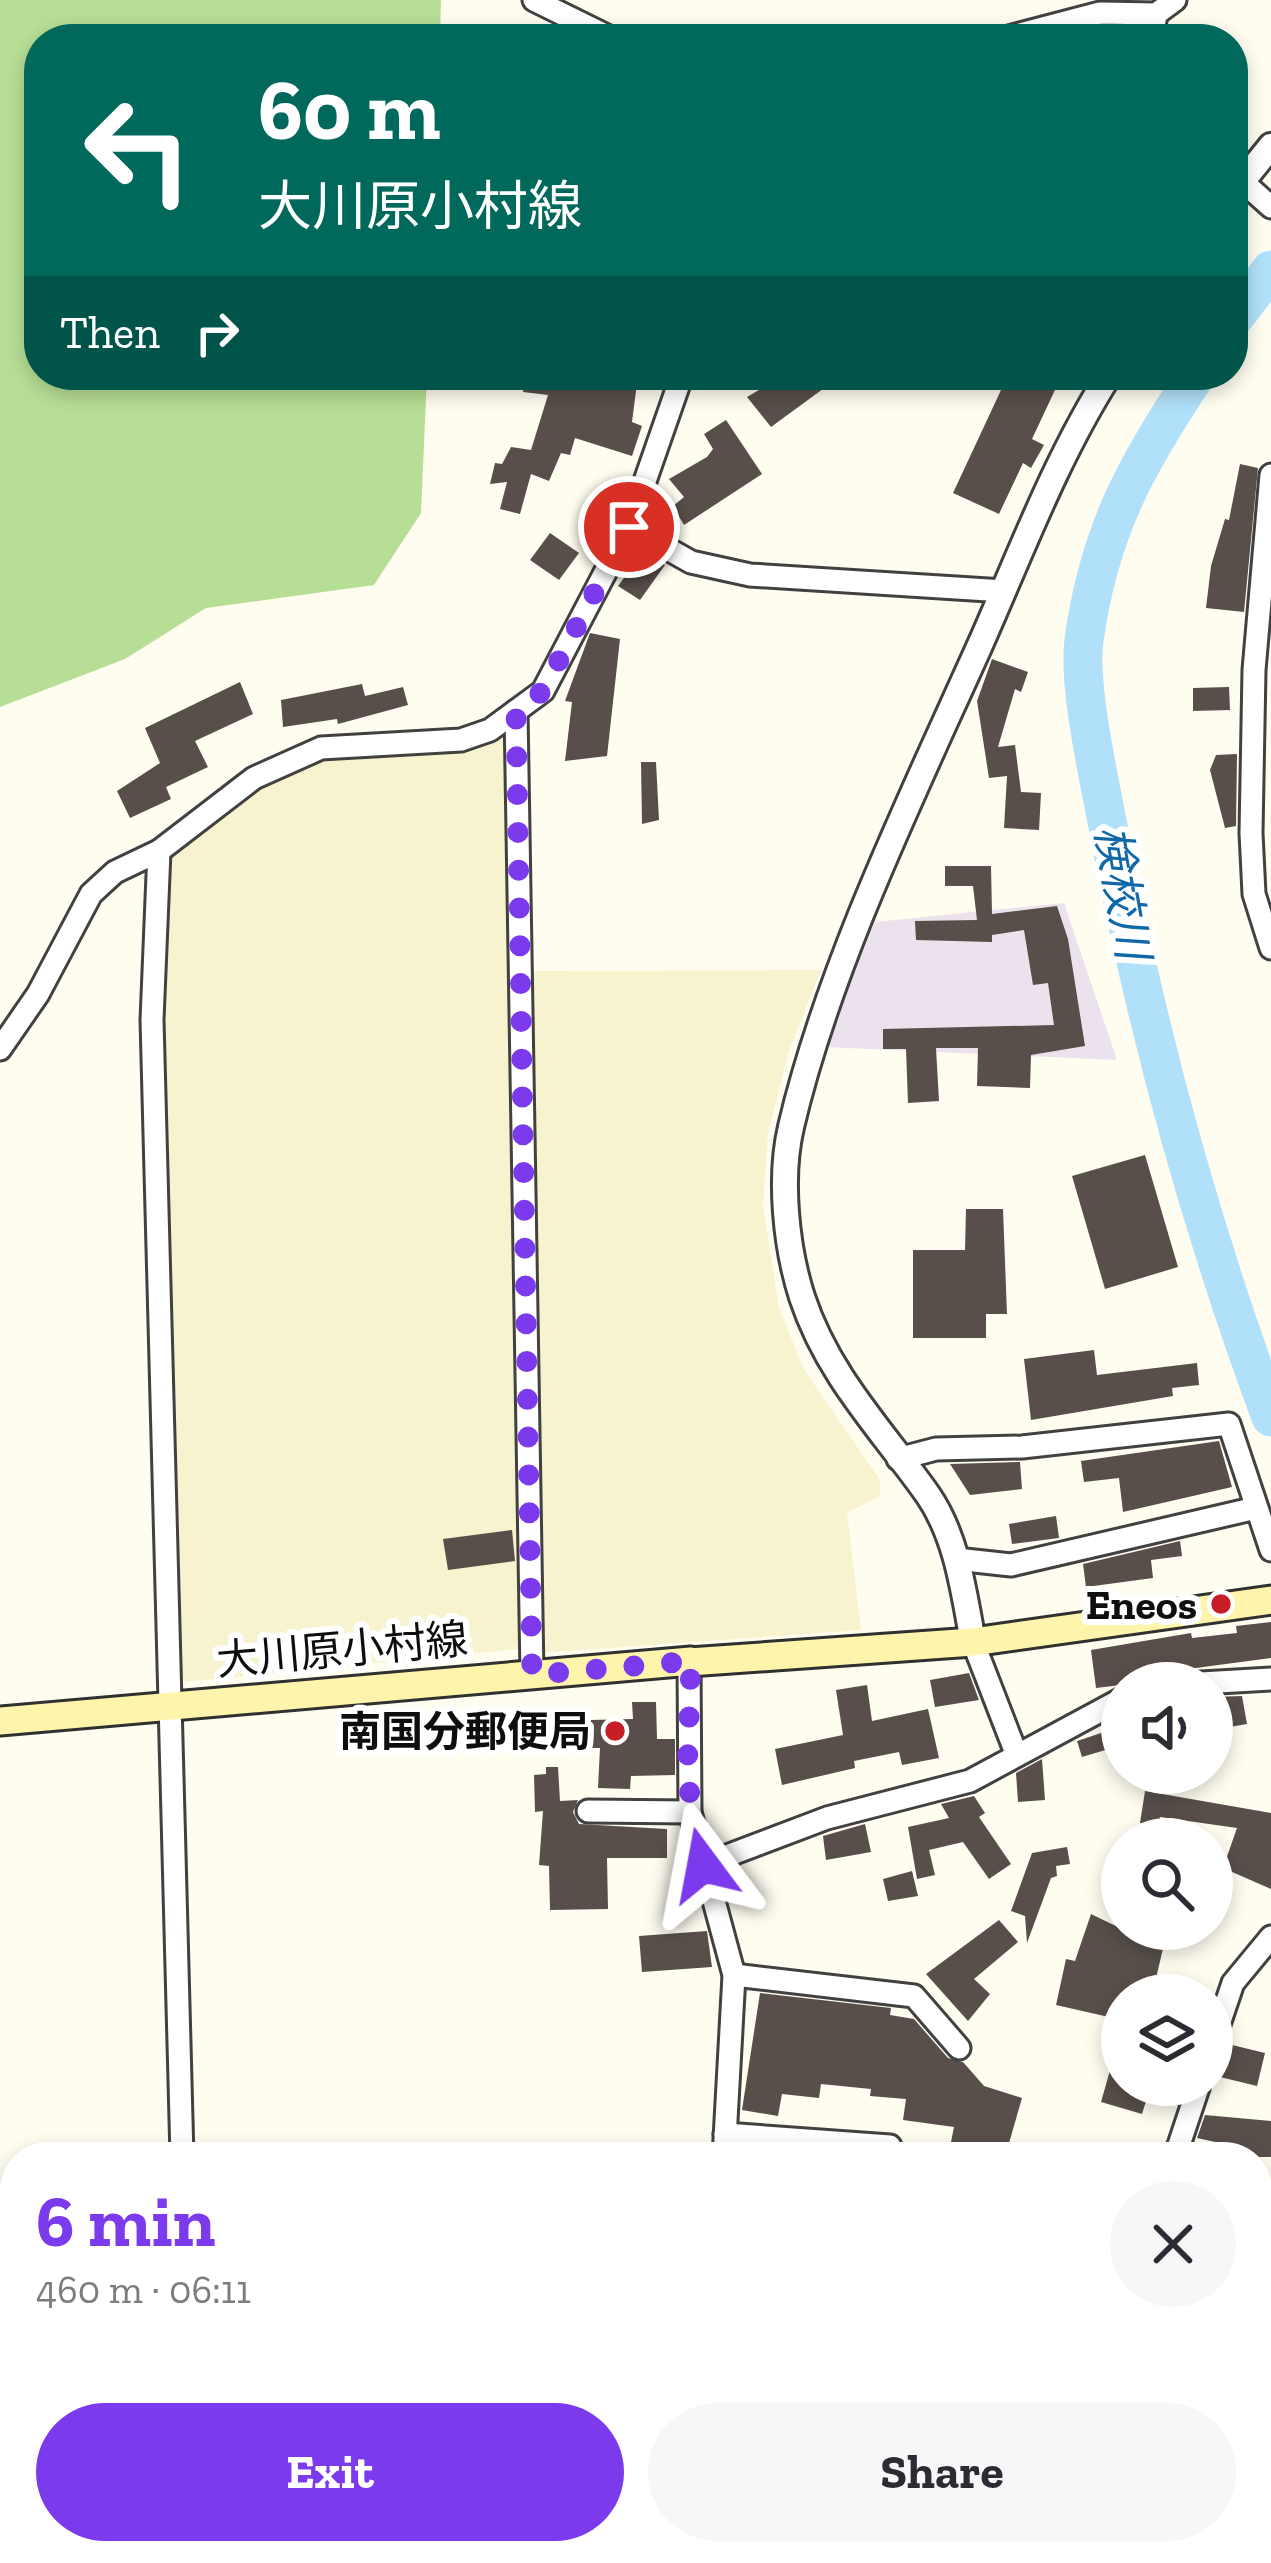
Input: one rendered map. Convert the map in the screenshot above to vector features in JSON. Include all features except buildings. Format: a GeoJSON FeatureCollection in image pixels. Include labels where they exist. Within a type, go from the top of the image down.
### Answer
{"type":"FeatureCollection","features":[{"type":"Feature","properties":{"kind":"main road","name":"大川原小村線"},"geometry":{"type":"LineString","coordinates":[[0,1721],[690,1661],[974,1642],[1271,1600]]}},
{"type":"Feature","properties":{"kind":"street"},"geometry":{"type":"LineString","coordinates":[[534,0],[583,24]]}},
{"type":"Feature","properties":{"kind":"street"},"geometry":{"type":"LineString","coordinates":[[1058,24],[1100,13],[1156,14],[1175,0]]}},
{"type":"Feature","properties":{"kind":"street"},"geometry":{"type":"LineString","coordinates":[[1154,24],[1156,14]]}},
{"type":"Feature","properties":{"kind":"street"},"geometry":{"type":"LineString","coordinates":[[1248,188],[1271,146]]}},
{"type":"Feature","properties":{"kind":"street"},"geometry":{"type":"LineString","coordinates":[[0,1049],[38,994],[91,893],[116,872],[158,851],[209,809],[301,753],[461,740],[490,730],[543,691],[629,527],[678,390]]}},
{"type":"Feature","properties":{"kind":"street"},"geometry":{"type":"LineString","coordinates":[[1016,1753],[974,1642],[956,1559],[928,1496],[851,1397],[818,1339],[801,1293],[785,1194],[790,1130],[852,946],[1004,591],[1102,390]]}},
{"type":"Feature","properties":{"kind":"street"},"geometry":{"type":"LineString","coordinates":[[1271,476],[1254,670],[1251,833],[1254,894],[1271,948]]}},
{"type":"Feature","properties":{"kind":"street"},"geometry":{"type":"LineString","coordinates":[[629,527],[691,562],[750,575],[1004,591]]}},
{"type":"Feature","properties":{"kind":"street"},"geometry":{"type":"LineString","coordinates":[[516,711],[532,1675]]}},
{"type":"Feature","properties":{"kind":"street"},"geometry":{"type":"LineString","coordinates":[[158,851],[152,1020],[182,2142]]}},
{"type":"Feature","properties":{"kind":"street"},"geometry":{"type":"LineString","coordinates":[[898,1459],[936,1449],[1022,1447],[1229,1424],[1271,1550]]}},
{"type":"Feature","properties":{"kind":"street"},"geometry":{"type":"LineString","coordinates":[[956,1559],[1011,1565],[1256,1508]]}},
{"type":"Feature","properties":{"kind":"street"},"geometry":{"type":"LineString","coordinates":[[690,1661],[690,1812],[734,1975],[724,2142]]}},
{"type":"Feature","properties":{"kind":"street"},"geometry":{"type":"LineString","coordinates":[[1233,1681],[1271,1679]]}},
{"type":"Feature","properties":{"kind":"street"},"geometry":{"type":"LineString","coordinates":[[703,1865],[826,1818],[970,1781],[1016,1753],[1085,1722],[1101,1708]]}},
{"type":"Feature","properties":{"kind":"street"},"geometry":{"type":"LineString","coordinates":[[588,1811],[690,1812]]}},
{"type":"Feature","properties":{"kind":"street"},"geometry":{"type":"LineString","coordinates":[[1233,1984],[1271,1936]]}},
{"type":"Feature","properties":{"kind":"street"},"geometry":{"type":"LineString","coordinates":[[734,1975],[914,1996],[959,2048]]}},
{"type":"Feature","properties":{"kind":"street"},"geometry":{"type":"LineString","coordinates":[[1179,2142],[1192,2106]]}},
{"type":"Feature","properties":{"kind":"shaded area"},"geometry":{"type":"Polygon","coordinates":[[[512,719],[528,1648],[173,1683],[163,856],[197,824],[302,760],[458,746],[512,719]]]}},
{"type":"Feature","properties":{"kind":"shaded area"},"geometry":{"type":"Polygon","coordinates":[[[1064,903],[1117,1060],[824,1047],[875,922],[1064,903]]]}},
{"type":"Feature","properties":{"kind":"shaded area"},"geometry":{"type":"Polygon","coordinates":[[[821,970],[789,1051],[768,1133],[763,1206],[779,1307],[803,1368],[880,1480],[880,1496],[847,1513],[861,1630],[538,1653],[522,971],[821,970]]]}},
{"type":"Feature","properties":{"kind":"green space"},"geometry":{"type":"Polygon","coordinates":[[[0,0],[441,0],[440,24],[24,24],[24,390],[426,390],[421,513],[374,585],[206,608],[125,659],[0,707],[0,0]]]}},
{"type":"Feature","properties":{"kind":"waterway","name":"検校川"},"geometry":{"type":"LineString","coordinates":[[1248,300],[1271,270]]}},
{"type":"Feature","properties":{"kind":"waterway","name":"検校川"},"geometry":{"type":"LineString","coordinates":[[1186,390],[1138,470],[1110,532],[1084,640],[1084,681],[1122,897],[1157,1048],[1197,1197],[1271,1417]]}},
{"type":"Feature","properties":{"kind":"place","name":"Eneos"},"geometry":{"type":"Point","coordinates":[1221,1604]}},
{"type":"Feature","properties":{"kind":"place","name":"南国分郵便局"},"geometry":{"type":"Point","coordinates":[615,1731]}},
{"type":"Feature","properties":{"kind":"route"},"geometry":{"type":"LineString","coordinates":[[629,527],[543,691],[516,711],[532,1675],[691,1661],[687,1778],[703,1865]]}}]}
